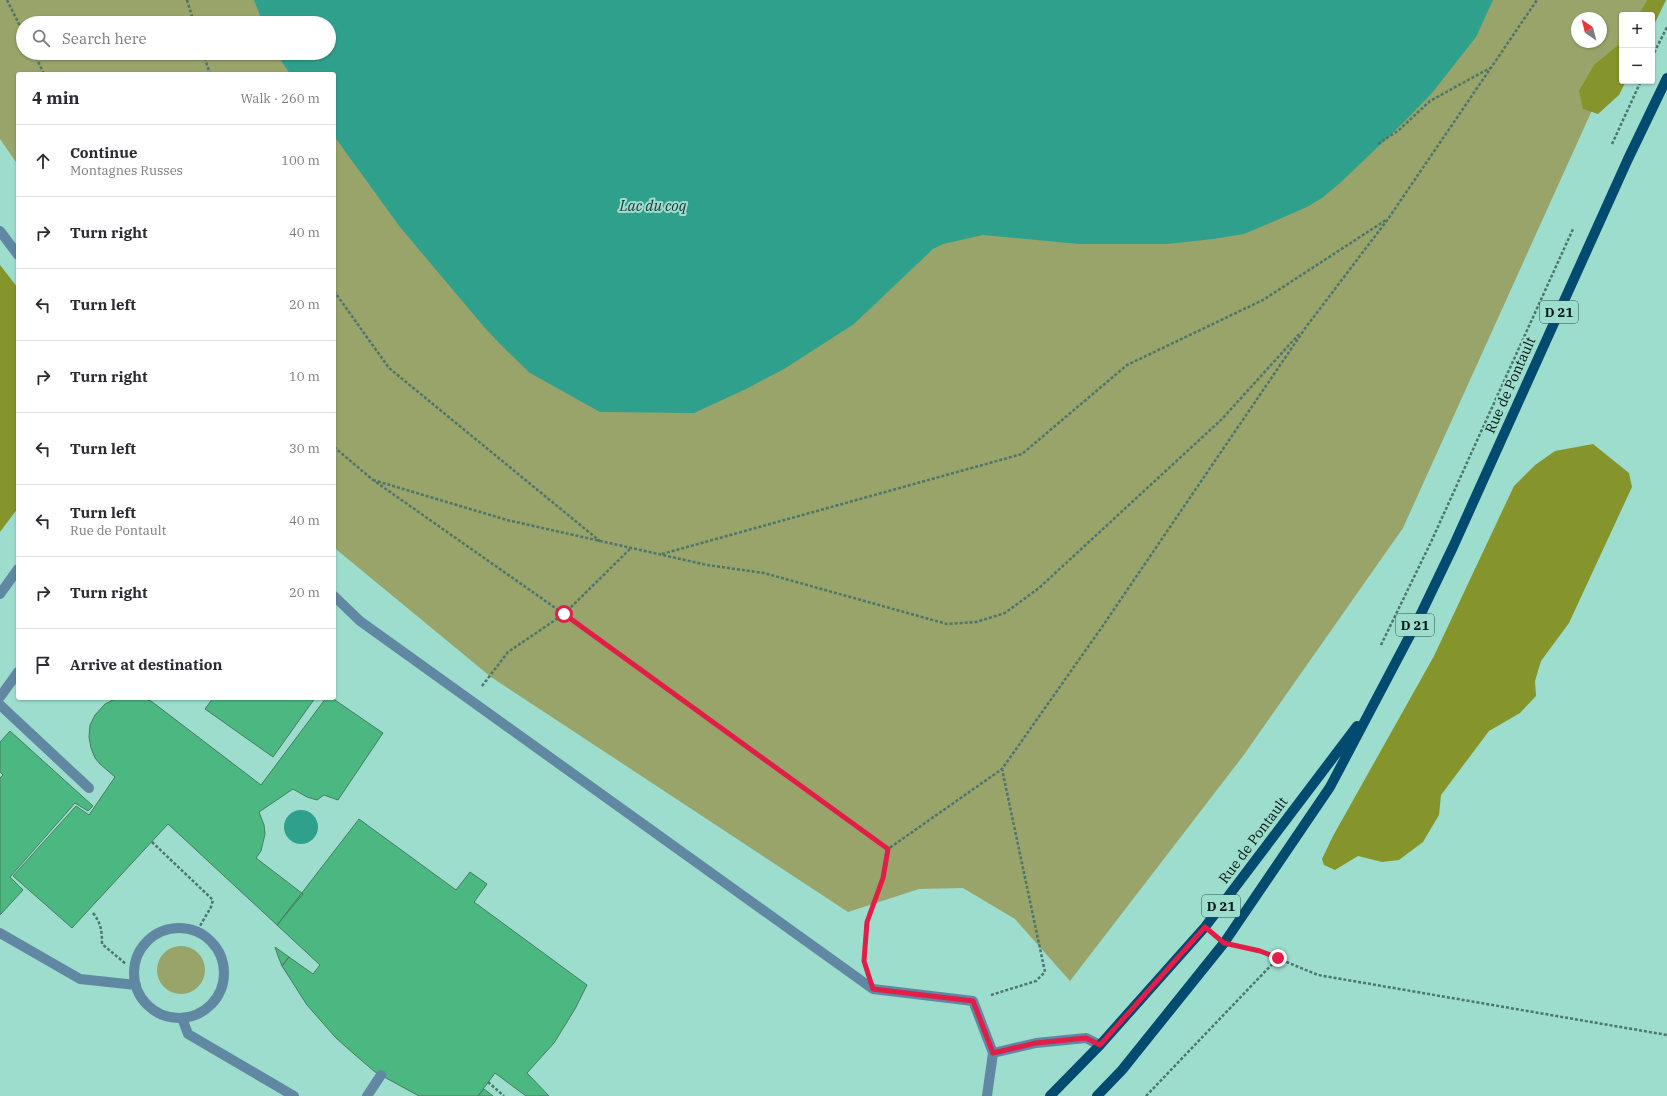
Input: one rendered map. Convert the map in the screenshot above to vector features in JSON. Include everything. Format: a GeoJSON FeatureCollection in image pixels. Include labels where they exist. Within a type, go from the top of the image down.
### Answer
{"type":"FeatureCollection","features":[{"type":"Feature","properties":{"kind":"main road","name":"Rue de Pontault"},"geometry":{"type":"LineString","coordinates":[[1097,1096],[1122,1070],[1224,943],[1330,787],[1417,622],[1667,78]]}},
{"type":"Feature","properties":{"kind":"main road","name":"Rue de Pontault"},"geometry":{"type":"LineString","coordinates":[[1050,1096],[1100,1045],[1205,927],[1375,702]]}},
{"type":"Feature","properties":{"kind":"lane"},"geometry":{"type":"LineString","coordinates":[[0,231],[16,252]]}},
{"type":"Feature","properties":{"kind":"lane"},"geometry":{"type":"LineString","coordinates":[[0,594],[16,572]]}},
{"type":"Feature","properties":{"kind":"lane"},"geometry":{"type":"LineString","coordinates":[[336,598],[360,621],[873,989],[973,1001],[993,1053],[987,1096]]}},
{"type":"Feature","properties":{"kind":"lane"},"geometry":{"type":"LineString","coordinates":[[0,697],[16,675]]}},
{"type":"Feature","properties":{"kind":"lane"},"geometry":{"type":"LineString","coordinates":[[0,705],[89,788]]}},
{"type":"Feature","properties":{"kind":"lane"},"geometry":{"type":"LineString","coordinates":[[169,928],[183,928],[197,931],[210,939],[219,951],[224,965],[224,980],[219,994],[210,1006],[197,1014],[182,1018],[167,1016],[153,1010],[142,999],[136,985],[134,970],[137,957],[144,944],[156,934],[169,928]]}},
{"type":"Feature","properties":{"kind":"lane"},"geometry":{"type":"LineString","coordinates":[[0,933],[80,979],[136,985]]}},
{"type":"Feature","properties":{"kind":"lane"},"geometry":{"type":"LineString","coordinates":[[182,1018],[188,1034],[294,1096]]}},
{"type":"Feature","properties":{"kind":"lane"},"geometry":{"type":"LineString","coordinates":[[993,1053],[1036,1043],[1086,1038],[1100,1045]]}},
{"type":"Feature","properties":{"kind":"lane"},"geometry":{"type":"LineString","coordinates":[[367,1096],[380,1075]]}},
{"type":"Feature","properties":{"kind":"path"},"geometry":{"type":"LineString","coordinates":[[7,0],[16,18]]}},
{"type":"Feature","properties":{"kind":"path"},"geometry":{"type":"LineString","coordinates":[[187,0],[192,16]]}},
{"type":"Feature","properties":{"kind":"path"},"geometry":{"type":"LineString","coordinates":[[873,989],[864,961],[867,922],[883,878],[888,849],[1002,769],[1106,621],[1306,327],[1388,219],[1537,0]]}},
{"type":"Feature","properties":{"kind":"path"},"geometry":{"type":"LineString","coordinates":[[1655,51],[1667,27]]}},
{"type":"Feature","properties":{"kind":"path"},"geometry":{"type":"LineString","coordinates":[[37,60],[43,72]]}},
{"type":"Feature","properties":{"kind":"path"},"geometry":{"type":"LineString","coordinates":[[205,60],[209,72]]}},
{"type":"Feature","properties":{"kind":"path"},"geometry":{"type":"LineString","coordinates":[[1378,144],[1399,130],[1430,101],[1490,68]]}},
{"type":"Feature","properties":{"kind":"path"},"geometry":{"type":"LineString","coordinates":[[1610,148],[1640,84]]}},
{"type":"Feature","properties":{"kind":"path"},"geometry":{"type":"LineString","coordinates":[[662,554],[1022,454],[1127,365],[1263,300],[1388,219]]}},
{"type":"Feature","properties":{"kind":"path"},"geometry":{"type":"LineString","coordinates":[[1380,646],[1431,542],[1574,226]]}},
{"type":"Feature","properties":{"kind":"path"},"geometry":{"type":"LineString","coordinates":[[336,294],[389,368],[602,543]]}},
{"type":"Feature","properties":{"kind":"path"},"geometry":{"type":"LineString","coordinates":[[374,480],[507,520],[602,543],[662,554],[707,565],[764,573],[947,624],[976,622],[1005,612],[1045,583],[1222,419],[1306,327]]}},
{"type":"Feature","properties":{"kind":"path"},"geometry":{"type":"LineString","coordinates":[[336,449],[374,480],[564,614],[888,849]]}},
{"type":"Feature","properties":{"kind":"path"},"geometry":{"type":"LineString","coordinates":[[471,700],[508,652],[564,614],[631,548]]}},
{"type":"Feature","properties":{"kind":"path"},"geometry":{"type":"LineString","coordinates":[[973,1001],[1036,981],[1045,972],[1002,769]]}},
{"type":"Feature","properties":{"kind":"path"},"geometry":{"type":"LineString","coordinates":[[152,842],[213,900],[197,931]]}},
{"type":"Feature","properties":{"kind":"path"},"geometry":{"type":"LineString","coordinates":[[93,914],[99,921],[102,933],[102,944],[134,970]]}},
{"type":"Feature","properties":{"kind":"path"},"geometry":{"type":"LineString","coordinates":[[1224,943],[1260,951],[1318,975],[1667,1035]]}},
{"type":"Feature","properties":{"kind":"path"},"geometry":{"type":"LineString","coordinates":[[1146,1096],[1278,958]]}},
{"type":"Feature","properties":{"kind":"path"},"geometry":{"type":"LineString","coordinates":[[488,1082],[504,1096]]}},
{"type":"Feature","properties":{"kind":"shaded area"},"geometry":{"type":"Polygon","coordinates":[[[0,0],[1647,0],[1640,12],[1619,12],[1619,51],[1403,528],[1243,756],[1070,981],[1015,919],[963,888],[919,889],[848,912],[491,677],[337,550],[336,72],[16,72],[16,162],[0,139],[0,0]]]}},
{"type":"Feature","properties":{"kind":"shaded area"},"geometry":{"type":"Polygon","coordinates":[[[1647,0],[1666,0],[1655,23],[1655,12],[1640,12],[1647,0]]]}},
{"type":"Feature","properties":{"kind":"shaded area"},"geometry":{"type":"Polygon","coordinates":[[[1619,44],[1619,84],[1624,84],[1619,95],[1598,114],[1583,109],[1579,91],[1594,65],[1619,44]]]}},
{"type":"Feature","properties":{"kind":"shaded area"},"geometry":{"type":"Polygon","coordinates":[[[0,265],[16,285],[16,511],[0,532],[0,265]]]}},
{"type":"Feature","properties":{"kind":"shaded area"},"geometry":{"type":"Polygon","coordinates":[[[1593,444],[1629,473],[1632,487],[1569,623],[1541,661],[1535,681],[1536,696],[1520,713],[1489,731],[1441,795],[1439,815],[1423,842],[1399,860],[1382,862],[1358,856],[1335,870],[1324,865],[1322,859],[1333,836],[1434,656],[1514,486],[1535,465],[1555,451],[1593,444]]]}},
{"type":"Feature","properties":{"kind":"shaded area"},"geometry":{"type":"Polygon","coordinates":[[[176,946],[186,946],[198,953],[205,965],[205,975],[198,987],[186,994],[176,994],[168,990],[161,983],[157,975],[157,965],[161,957],[168,950],[176,946]]]}},
{"type":"Feature","properties":{"kind":"water","name":"Lac du coq"},"geometry":{"type":"Polygon","coordinates":[[[254,0],[1493,0],[1476,37],[1432,93],[1341,182],[1322,198],[1307,207],[1244,234],[1167,244],[1079,244],[983,235],[943,244],[933,249],[854,324],[784,369],[746,389],[694,413],[600,412],[530,373],[485,328],[400,227],[336,139],[336,72],[289,72],[281,60],[336,60],[336,16],[260,16],[254,0]]]}},
{"type":"Feature","properties":{"kind":"water"},"geometry":{"type":"Polygon","coordinates":[[[298,810],[304,810],[308,811],[315,817],[318,827],[317,834],[311,841],[304,844],[298,844],[294,843],[287,837],[284,830],[284,824],[285,820],[291,813],[298,810]]]}},
{"type":"Feature","properties":{"kind":"building"},"geometry":{"type":"Polygon","coordinates":[[[113,700],[151,701],[261,785],[325,700],[335,700],[383,733],[338,800],[324,795],[317,800],[307,797],[293,789],[259,812],[264,825],[265,834],[261,851],[256,858],[303,894],[277,925],[168,824],[72,928],[13,876],[76,806],[89,815],[115,777],[95,758],[89,737],[90,725],[95,715],[105,704],[113,700]]]}},
{"type":"Feature","properties":{"kind":"building"},"geometry":{"type":"Polygon","coordinates":[[[212,700],[314,700],[273,757],[205,709],[212,700]]]}},
{"type":"Feature","properties":{"kind":"building"},"geometry":{"type":"Polygon","coordinates":[[[10,731],[93,806],[88,811],[75,803],[10,877],[23,890],[0,915],[0,778],[3,775],[0,772],[0,742],[10,731]]]}},
{"type":"Feature","properties":{"kind":"building"},"geometry":{"type":"Polygon","coordinates":[[[359,819],[456,890],[470,872],[487,884],[474,902],[587,985],[575,1009],[554,1043],[527,1073],[549,1096],[526,1096],[495,1073],[478,1096],[419,1096],[375,1072],[336,1038],[307,1005],[282,966],[289,957],[313,974],[320,965],[277,925],[359,819]]]}},
{"type":"Feature","properties":{"kind":"building"},"geometry":{"type":"Polygon","coordinates":[[[275,947],[289,957],[282,966],[278,956],[275,947]]]}},
{"type":"Feature","properties":{"kind":"building"},"geometry":{"type":"Polygon","coordinates":[[[484,1089],[493,1096],[478,1096],[484,1089]]]}},
{"type":"Feature","properties":{"kind":"route"},"geometry":{"type":"LineString","coordinates":[[564,614],[888,849],[883,878],[867,922],[864,961],[873,989],[973,1001],[993,1053],[1036,1043],[1086,1038],[1100,1045],[1205,927],[1224,943],[1260,951],[1278,958]]}}]}
